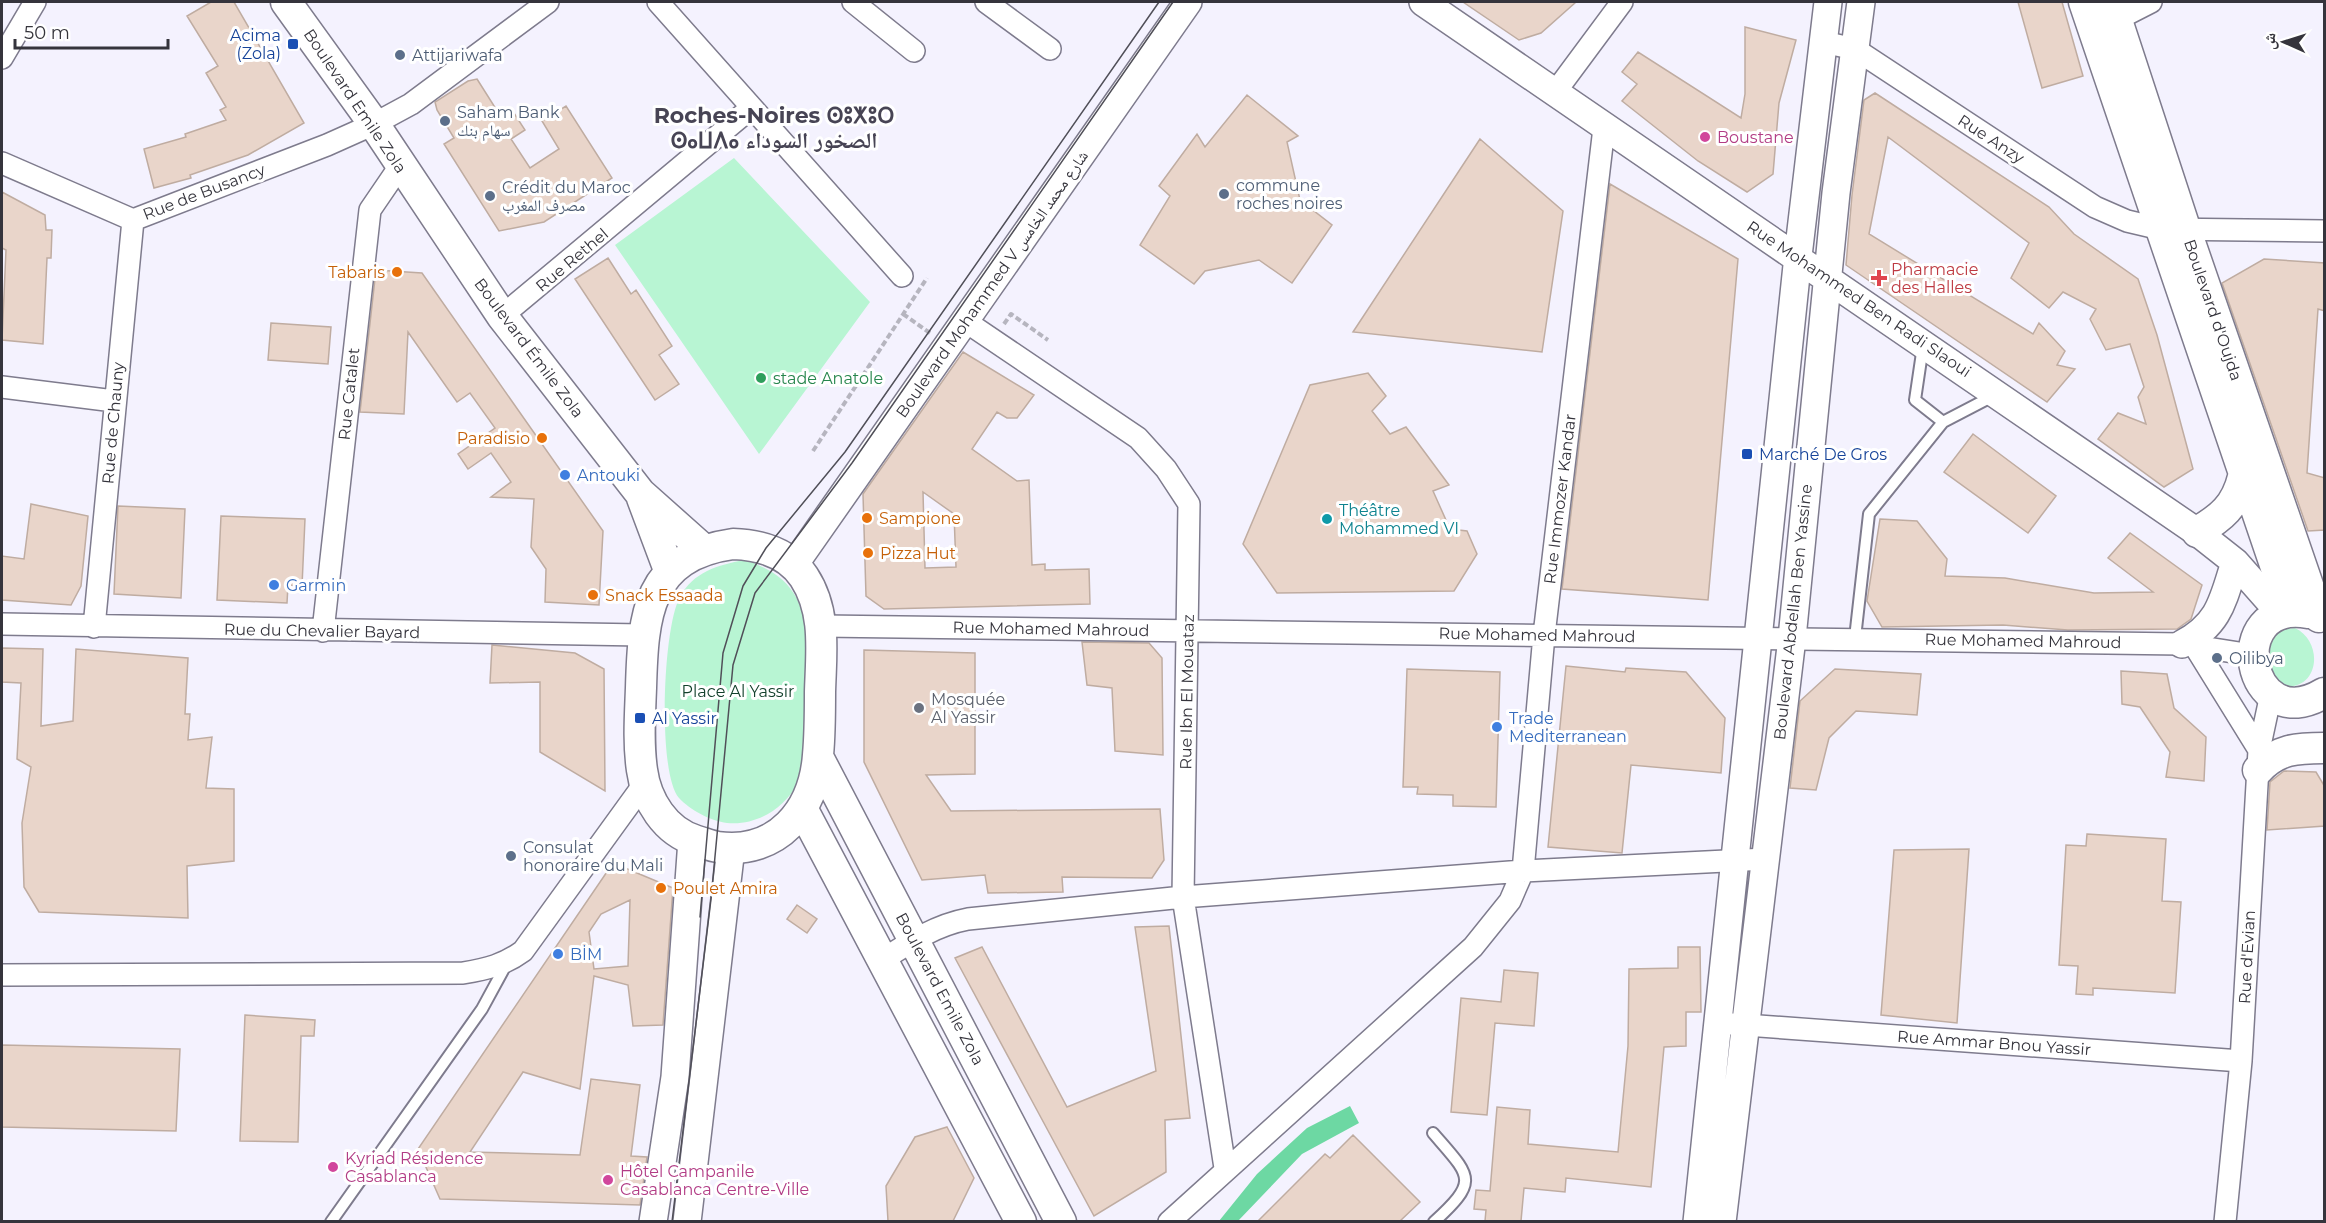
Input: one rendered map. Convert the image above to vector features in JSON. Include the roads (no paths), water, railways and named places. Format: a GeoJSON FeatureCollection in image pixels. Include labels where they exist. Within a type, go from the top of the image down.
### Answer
{"type":"FeatureCollection","features":[{"type":"Feature","properties":{"kind":"main road","name":"Boulevard Emile Zola"},"geometry":{"type":"LineString","coordinates":[[286,2],[374,124],[423,201]]}},
{"type":"Feature","properties":{"kind":"main road","name":"Boulevard d'Oujda"},"geometry":{"type":"LineString","coordinates":[[2084,2],[2107,17],[2246,458],[2304,616]]}},
{"type":"Feature","properties":{"kind":"main road","name":"Boulevard Émile Zola"},"geometry":{"type":"LineString","coordinates":[[423,201],[502,316],[640,493],[704,550]]}},
{"type":"Feature","properties":{"kind":"main road"},"geometry":{"type":"LineString","coordinates":[[2197,532],[2229,509],[2238,495],[2246,458]]}},
{"type":"Feature","properties":{"kind":"main road","name":"Boulevard Émile Zola"},"geometry":{"type":"LineString","coordinates":[[640,493],[669,570]]}},
{"type":"Feature","properties":{"kind":"main road"},"geometry":{"type":"LineString","coordinates":[[747,544],[766,548],[794,565],[812,591],[822,626],[818,757],[803,810],[778,835],[752,846],[716,847],[692,840],[661,816],[652,805],[644,784],[640,758],[642,635],[650,601],[669,570],[704,550],[747,544]]}},
{"type":"Feature","properties":{"kind":"main road"},"geometry":{"type":"LineString","coordinates":[[2304,616],[2261,630],[2252,655],[2258,680],[2271,694],[2280,699],[2298,702],[2322,702]]}},
{"type":"Feature","properties":{"kind":"main road"},"geometry":{"type":"LineString","coordinates":[[2258,760],[2268,759],[2286,750],[2325,748]]}},
{"type":"Feature","properties":{"kind":"main road","name":"Boulevard Emile Zola"},"geometry":{"type":"LineString","coordinates":[[818,757],[1061,1221]]}},
{"type":"Feature","properties":{"kind":"main road"},"geometry":{"type":"LineString","coordinates":[[803,810],[1021,1221]]}},
{"type":"Feature","properties":{"kind":"street"},"geometry":{"type":"LineString","coordinates":[[2,54],[34,2]]}},
{"type":"Feature","properties":{"kind":"street","name":"Rue de Busancy"},"geometry":{"type":"LineString","coordinates":[[2,163],[133,220],[327,145],[374,124],[411,104],[548,2]]}},
{"type":"Feature","properties":{"kind":"street"},"geometry":{"type":"LineString","coordinates":[[658,2],[903,276]]}},
{"type":"Feature","properties":{"kind":"street"},"geometry":{"type":"LineString","coordinates":[[853,2],[914,51]]}},
{"type":"Feature","properties":{"kind":"street"},"geometry":{"type":"LineString","coordinates":[[986,2],[1050,49]]}},
{"type":"Feature","properties":{"kind":"street","name":"Boulevard Mohammed V شارع محمد الخامس"},"geometry":{"type":"LineString","coordinates":[[794,565],[1188,2]]}},
{"type":"Feature","properties":{"kind":"street","name":"Rue Mohammed Ben Radi Slaoui"},"geometry":{"type":"LineString","coordinates":[[1423,2],[1556,92],[1604,128],[1798,256],[2197,532],[2304,616]]}},
{"type":"Feature","properties":{"kind":"street"},"geometry":{"type":"LineString","coordinates":[[1556,92],[1622,2]]}},
{"type":"Feature","properties":{"kind":"street","name":"Boulevard Abdellah Ben Yassine"},"geometry":{"type":"LineString","coordinates":[[1697,1221],[1786,366],[1828,2]]}},
{"type":"Feature","properties":{"kind":"street","name":"Boulevard Abdellah Ben Yassine"},"geometry":{"type":"LineString","coordinates":[[1722,1221],[1792,638],[1827,276],[1861,2]]}},
{"type":"Feature","properties":{"kind":"street"},"geometry":{"type":"LineString","coordinates":[[2107,17],[2151,2]]}},
{"type":"Feature","properties":{"kind":"street","name":"Rue Anzy"},"geometry":{"type":"LineString","coordinates":[[1823,42],[1855,49],[2095,207],[2127,221],[2173,228],[2325,231]]}},
{"type":"Feature","properties":{"kind":"street","name":"Rue Rethel"},"geometry":{"type":"LineString","coordinates":[[502,316],[751,108]]}},
{"type":"Feature","properties":{"kind":"street","name":"Rue Immozer Kandar"},"geometry":{"type":"LineString","coordinates":[[1169,1221],[1225,1168],[1473,947],[1510,900],[1523,871],[1544,635],[1604,128]]}},
{"type":"Feature","properties":{"kind":"street","name":"Rue Catalet"},"geometry":{"type":"LineString","coordinates":[[323,631],[370,210],[400,166]]}},
{"type":"Feature","properties":{"kind":"street","name":"Rue de Chauny"},"geometry":{"type":"LineString","coordinates":[[94,627],[133,220]]}},
{"type":"Feature","properties":{"kind":"street","name":"Rue Ibn El Mouataz"},"geometry":{"type":"LineString","coordinates":[[965,321],[1138,438],[1166,469],[1189,504],[1189,631],[1183,897],[1225,1168]]}},
{"type":"Feature","properties":{"kind":"street"},"geometry":{"type":"LineString","coordinates":[[1786,366],[1818,369]]}},
{"type":"Feature","properties":{"kind":"street"},"geometry":{"type":"LineString","coordinates":[[2,387],[114,401]]}},
{"type":"Feature","properties":{"kind":"street"},"geometry":{"type":"LineString","coordinates":[[2235,562],[2214,620],[2188,645],[2258,760]]}},
{"type":"Feature","properties":{"kind":"street","name":"Rue du Chevalier Bayard"},"geometry":{"type":"LineString","coordinates":[[2,624],[642,635]]}},
{"type":"Feature","properties":{"kind":"street","name":"Rue Mohamed Mahroud"},"geometry":{"type":"LineString","coordinates":[[822,626],[1855,638],[2188,645],[2252,655]]}},
{"type":"Feature","properties":{"kind":"street","name":"Rue d'Evian"},"geometry":{"type":"LineString","coordinates":[[2225,1221],[2241,1061],[2258,760],[2271,694]]}},
{"type":"Feature","properties":{"kind":"street"},"geometry":{"type":"LineString","coordinates":[[2,975],[463,972],[507,963],[523,951],[644,784]]}},
{"type":"Feature","properties":{"kind":"street"},"geometry":{"type":"LineString","coordinates":[[653,1221],[675,1077],[692,840]]}},
{"type":"Feature","properties":{"kind":"street"},"geometry":{"type":"LineString","coordinates":[[687,1221],[731,848]]}},
{"type":"Feature","properties":{"kind":"street"},"geometry":{"type":"LineString","coordinates":[[884,959],[914,939],[942,925],[968,919],[1183,897],[1523,871],[1766,859]]}},
{"type":"Feature","properties":{"kind":"street","name":"Rue Ammar Bnou Yassir"},"geometry":{"type":"LineString","coordinates":[[1718,1023],[2241,1061]]}},
{"type":"Feature","properties":{"kind":"lane"},"geometry":{"type":"LineString","coordinates":[[1924,343],[1915,400],[1943,422]]}},
{"type":"Feature","properties":{"kind":"lane"},"geometry":{"type":"LineString","coordinates":[[1855,638],[1869,514],[1943,422],[1997,394]]}},
{"type":"Feature","properties":{"kind":"lane"},"geometry":{"type":"LineString","coordinates":[[331,1221],[482,1009],[507,963]]}},
{"type":"Feature","properties":{"kind":"lane"},"geometry":{"type":"LineString","coordinates":[[1433,1133],[1459,1163],[1464,1173],[1465,1187],[1460,1198],[1434,1221]]}},
{"type":"Feature","properties":{"kind":"tram line"},"geometry":{"type":"LineString","coordinates":[[700,917],[723,653],[743,586],[766,548],[845,452],[1159,2]]}},
{"type":"Feature","properties":{"kind":"tram line"},"geometry":{"type":"LineString","coordinates":[[672,1222],[711,899],[733,665],[755,593],[852,463],[1173,2]]}},
{"type":"Feature","properties":{"kind":"place","name":"Acima (Zola)"},"geometry":{"type":"Point","coordinates":[293,44]}},
{"type":"Feature","properties":{"kind":"place","name":"Attijariwafa"},"geometry":{"type":"Point","coordinates":[400,55]}},
{"type":"Feature","properties":{"kind":"place","name":"Saham Bank سهام بنك"},"geometry":{"type":"Point","coordinates":[445,121]}},
{"type":"Feature","properties":{"kind":"place","name":"Boustane"},"geometry":{"type":"Point","coordinates":[1705,137]}},
{"type":"Feature","properties":{"kind":"place","name":"commune roches noires"},"geometry":{"type":"Point","coordinates":[1224,194]}},
{"type":"Feature","properties":{"kind":"place","name":"Crédit du Maroc مصرف المغرب"},"geometry":{"type":"Point","coordinates":[490,196]}},
{"type":"Feature","properties":{"kind":"place","name":"Tabaris"},"geometry":{"type":"Point","coordinates":[397,272]}},
{"type":"Feature","properties":{"kind":"place","name":"Pharmacie des Halles"},"geometry":{"type":"Point","coordinates":[1879,278]}},
{"type":"Feature","properties":{"kind":"place","name":"stade Anatole"},"geometry":{"type":"Point","coordinates":[761,378]}},
{"type":"Feature","properties":{"kind":"place","name":"Paradisio"},"geometry":{"type":"Point","coordinates":[542,438]}},
{"type":"Feature","properties":{"kind":"place","name":"Marché De Gros"},"geometry":{"type":"Point","coordinates":[1747,454]}},
{"type":"Feature","properties":{"kind":"place","name":"Antouki"},"geometry":{"type":"Point","coordinates":[565,475]}},
{"type":"Feature","properties":{"kind":"place","name":"Sampione"},"geometry":{"type":"Point","coordinates":[867,518]}},
{"type":"Feature","properties":{"kind":"place","name":"Théâtre Mohammed VI"},"geometry":{"type":"Point","coordinates":[1327,519]}},
{"type":"Feature","properties":{"kind":"place","name":"Pizza Hut"},"geometry":{"type":"Point","coordinates":[868,553]}},
{"type":"Feature","properties":{"kind":"place","name":"Garmin"},"geometry":{"type":"Point","coordinates":[274,585]}},
{"type":"Feature","properties":{"kind":"place","name":"Snack Essaada"},"geometry":{"type":"Point","coordinates":[593,595]}},
{"type":"Feature","properties":{"kind":"place","name":"Oilibya"},"geometry":{"type":"Point","coordinates":[2217,658]}},
{"type":"Feature","properties":{"kind":"place","name":"Mosquée Al Yassir"},"geometry":{"type":"Point","coordinates":[919,708]}},
{"type":"Feature","properties":{"kind":"place","name":"Al Yassir"},"geometry":{"type":"Point","coordinates":[640,718]}},
{"type":"Feature","properties":{"kind":"place","name":"Trade Mediterranean"},"geometry":{"type":"Point","coordinates":[1497,727]}},
{"type":"Feature","properties":{"kind":"place","name":"Consulat honoraire du Mali"},"geometry":{"type":"Point","coordinates":[511,856]}},
{"type":"Feature","properties":{"kind":"place","name":"Poulet Amira"},"geometry":{"type":"Point","coordinates":[661,888]}},
{"type":"Feature","properties":{"kind":"place","name":"BİM"},"geometry":{"type":"Point","coordinates":[558,954]}},
{"type":"Feature","properties":{"kind":"place","name":"Kyriad Résidence Casablanca"},"geometry":{"type":"Point","coordinates":[333,1167]}},
{"type":"Feature","properties":{"kind":"place","name":"Hôtel Campanile Casablanca Centre-Ville"},"geometry":{"type":"Point","coordinates":[608,1180]}},
{"type":"Feature","properties":{"kind":"district","name":"Roches-Noires ⵙⵓⵅⵓⵔ ⵙⴰⵡⴷⴰ الصخور السوداء"},"geometry":{"type":"Point","coordinates":[774,128]}},
{"type":"Feature","properties":{"kind":"park label","name":"Place Al Yassir"},"geometry":{"type":"Point","coordinates":[738,691]}}]}
